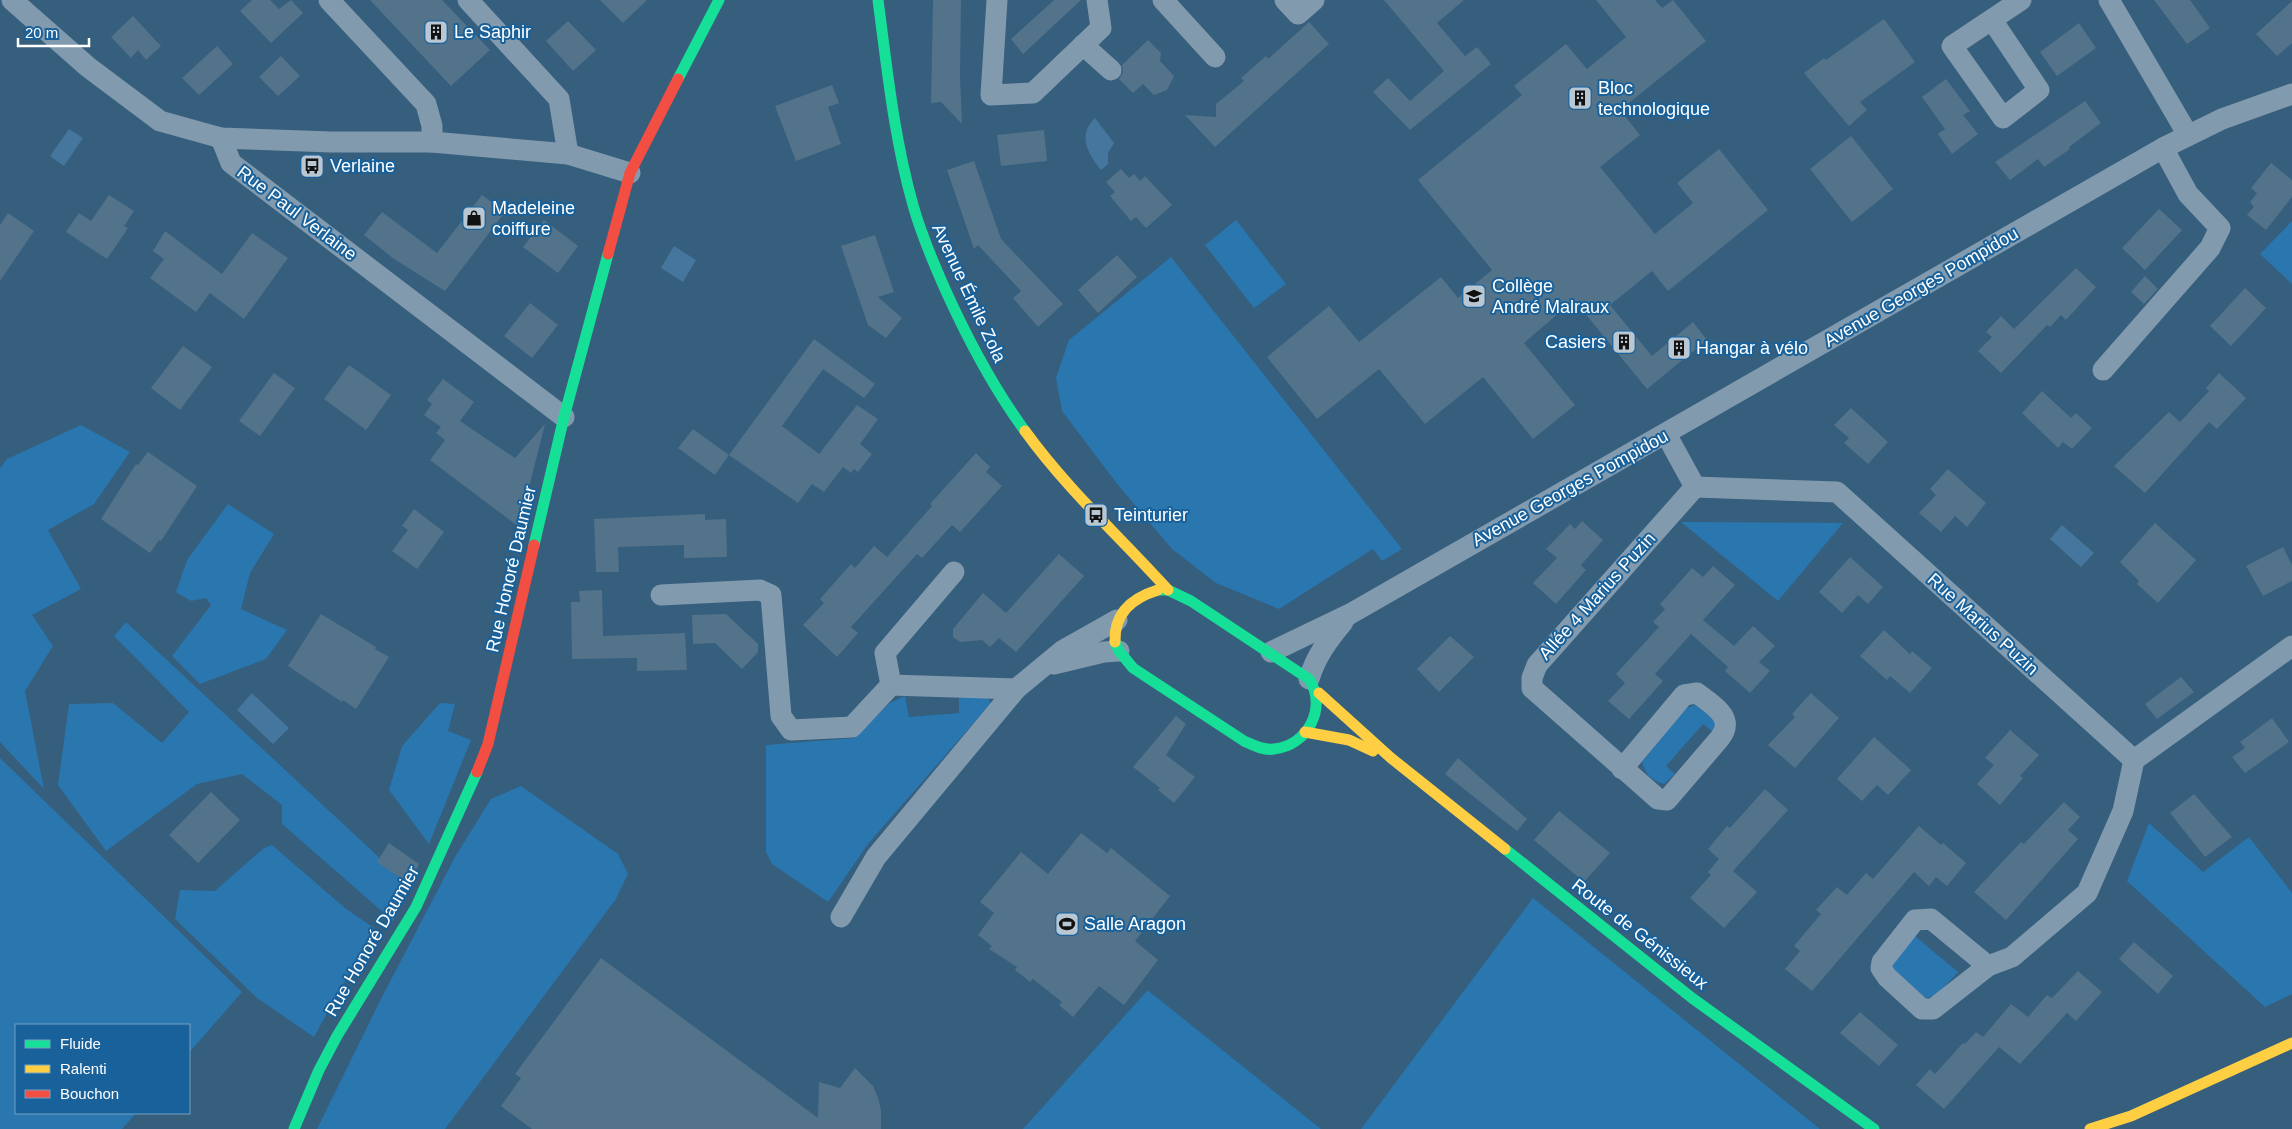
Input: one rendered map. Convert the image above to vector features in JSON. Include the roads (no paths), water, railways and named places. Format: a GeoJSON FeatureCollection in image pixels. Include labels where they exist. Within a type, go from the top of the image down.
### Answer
{"type":"FeatureCollection","features":[{"type":"Feature","properties":{"kind":"main road","name":"Rue Honoré Daumier"},"geometry":{"type":"LineString","coordinates":[[294,1129],[320,1070],[338,1036],[416,907],[462,808],[488,744],[564,417],[630,173],[719,0]]}},
{"type":"Feature","properties":{"kind":"main road","name":"Avenue Émile Zola"},"geometry":{"type":"LineString","coordinates":[[878,0],[892,108],[912,203],[923,239],[966,336],[1000,397],[1037,448],[1096,515],[1133,551]]}},
{"type":"Feature","properties":{"kind":"main road"},"geometry":{"type":"LineString","coordinates":[[1133,551],[1135,570]]}},
{"type":"Feature","properties":{"kind":"main road","name":"Route de Génissieux"},"geometry":{"type":"LineString","coordinates":[[1133,551],[1168,590],[1191,600],[1272,652],[1314,686],[1391,758],[1692,998],[1874,1129]]}},
{"type":"Feature","properties":{"kind":"main road"},"geometry":{"type":"LineString","coordinates":[[1131,602],[1135,586]]}},
{"type":"Feature","properties":{"kind":"main road"},"geometry":{"type":"LineString","coordinates":[[1168,590],[1141,595],[1121,613],[1115,640],[1119,651],[1133,668],[1244,741],[1260,748],[1276,750],[1293,743],[1305,732],[1315,716],[1314,686]]}},
{"type":"Feature","properties":{"kind":"main road","name":"Route de Génissieux"},"geometry":{"type":"LineString","coordinates":[[1305,732],[1327,734],[1349,740],[1391,758]]}},
{"type":"Feature","properties":{"kind":"main road"},"geometry":{"type":"LineString","coordinates":[[2090,1129],[2131,1116],[2292,1043]]}},
{"type":"Feature","properties":{"kind":"main road"},"geometry":{"type":"LineString","coordinates":[[2116,1129],[2131,1116]]}},
{"type":"Feature","properties":{"kind":"street"},"geometry":{"type":"LineString","coordinates":[[12,0],[88,67],[160,121],[222,138],[331,142],[432,142],[568,154],[630,173]]}},
{"type":"Feature","properties":{"kind":"street"},"geometry":{"type":"LineString","coordinates":[[329,0],[426,104],[432,126],[432,142]]}},
{"type":"Feature","properties":{"kind":"street"},"geometry":{"type":"LineString","coordinates":[[468,0],[559,99],[568,154]]}},
{"type":"Feature","properties":{"kind":"street"},"geometry":{"type":"LineString","coordinates":[[998,0],[991,95],[1033,93],[1101,28],[1097,0]]}},
{"type":"Feature","properties":{"kind":"street"},"geometry":{"type":"LineString","coordinates":[[1163,0],[1214,57]]}},
{"type":"Feature","properties":{"kind":"street"},"geometry":{"type":"LineString","coordinates":[[1285,0],[1298,14],[1314,0]]}},
{"type":"Feature","properties":{"kind":"street"},"geometry":{"type":"LineString","coordinates":[[1992,20],[2021,0]]}},
{"type":"Feature","properties":{"kind":"street"},"geometry":{"type":"LineString","coordinates":[[2109,0],[2188,135]]}},
{"type":"Feature","properties":{"kind":"street"},"geometry":{"type":"LineString","coordinates":[[1083,45],[1111,70]]}},
{"type":"Feature","properties":{"kind":"street","name":"Avenue Georges Pompidou"},"geometry":{"type":"LineString","coordinates":[[1272,652],[1350,614],[2164,148],[2222,119],[2292,94]]}},
{"type":"Feature","properties":{"kind":"street","name":"Rue Paul Verlaine"},"geometry":{"type":"LineString","coordinates":[[222,138],[231,163],[564,417]]}},
{"type":"Feature","properties":{"kind":"street"},"geometry":{"type":"LineString","coordinates":[[2103,370],[2210,248],[2220,228],[2188,194],[2164,148]]}},
{"type":"Feature","properties":{"kind":"street"},"geometry":{"type":"LineString","coordinates":[[1666,434],[1695,487]]}},
{"type":"Feature","properties":{"kind":"street","name":"Rue Marius Puzin"},"geometry":{"type":"LineString","coordinates":[[1695,487],[1837,492],[2134,760]]}},
{"type":"Feature","properties":{"kind":"street","name":"Allée 4 Marius Puzin"},"geometry":{"type":"LineString","coordinates":[[1622,768],[1684,695],[1697,693],[1723,714],[1726,722],[1726,731],[1667,800],[1658,799],[1622,768],[1532,688],[1532,678],[1537,665],[1695,487]]}},
{"type":"Feature","properties":{"kind":"street"},"geometry":{"type":"LineString","coordinates":[[891,684],[885,653],[954,572]]}},
{"type":"Feature","properties":{"kind":"street"},"geometry":{"type":"LineString","coordinates":[[661,595],[760,590],[771,595],[781,716],[791,730],[852,727],[891,684]]}},
{"type":"Feature","properties":{"kind":"street","name":"Avenue Georges Pompidou"},"geometry":{"type":"LineString","coordinates":[[1314,686],[1314,663],[1326,642],[1350,614]]}},
{"type":"Feature","properties":{"kind":"street"},"geometry":{"type":"LineString","coordinates":[[841,918],[876,858],[1016,689],[1062,651],[1118,620]]}},
{"type":"Feature","properties":{"kind":"street"},"geometry":{"type":"LineString","coordinates":[[1988,966],[1931,919],[1915,920],[1882,962],[1881,968],[1886,977],[1922,1008],[1933,1009],[1988,966],[2012,957],[2087,893],[2123,811],[2134,760],[2292,646]]}},
{"type":"Feature","properties":{"kind":"street"},"geometry":{"type":"LineString","coordinates":[[1044,667],[1066,660],[1119,651]]}},
{"type":"Feature","properties":{"kind":"street"},"geometry":{"type":"LineString","coordinates":[[891,684],[1016,689]]}},
{"type":"Feature","properties":{"kind":"place","name":"Le Saphir"},"geometry":{"type":"Point","coordinates":[436,32]}},
{"type":"Feature","properties":{"kind":"place","name":"Bloc technologique"},"geometry":{"type":"Point","coordinates":[1580,98]}},
{"type":"Feature","properties":{"kind":"place","name":"Verlaine"},"geometry":{"type":"Point","coordinates":[312,166]}},
{"type":"Feature","properties":{"kind":"place","name":"Madeleine coiffure"},"geometry":{"type":"Point","coordinates":[474,218]}},
{"type":"Feature","properties":{"kind":"place","name":"Collège André Malraux"},"geometry":{"type":"Point","coordinates":[1474,296]}},
{"type":"Feature","properties":{"kind":"place","name":"Casiers"},"geometry":{"type":"Point","coordinates":[1624,342]}},
{"type":"Feature","properties":{"kind":"place","name":"Hangar à vélo"},"geometry":{"type":"Point","coordinates":[1679,348]}},
{"type":"Feature","properties":{"kind":"place","name":"Teinturier"},"geometry":{"type":"Point","coordinates":[1096,515]}},
{"type":"Feature","properties":{"kind":"place","name":"Salle Aragon"},"geometry":{"type":"Point","coordinates":[1067,924]}}]}
